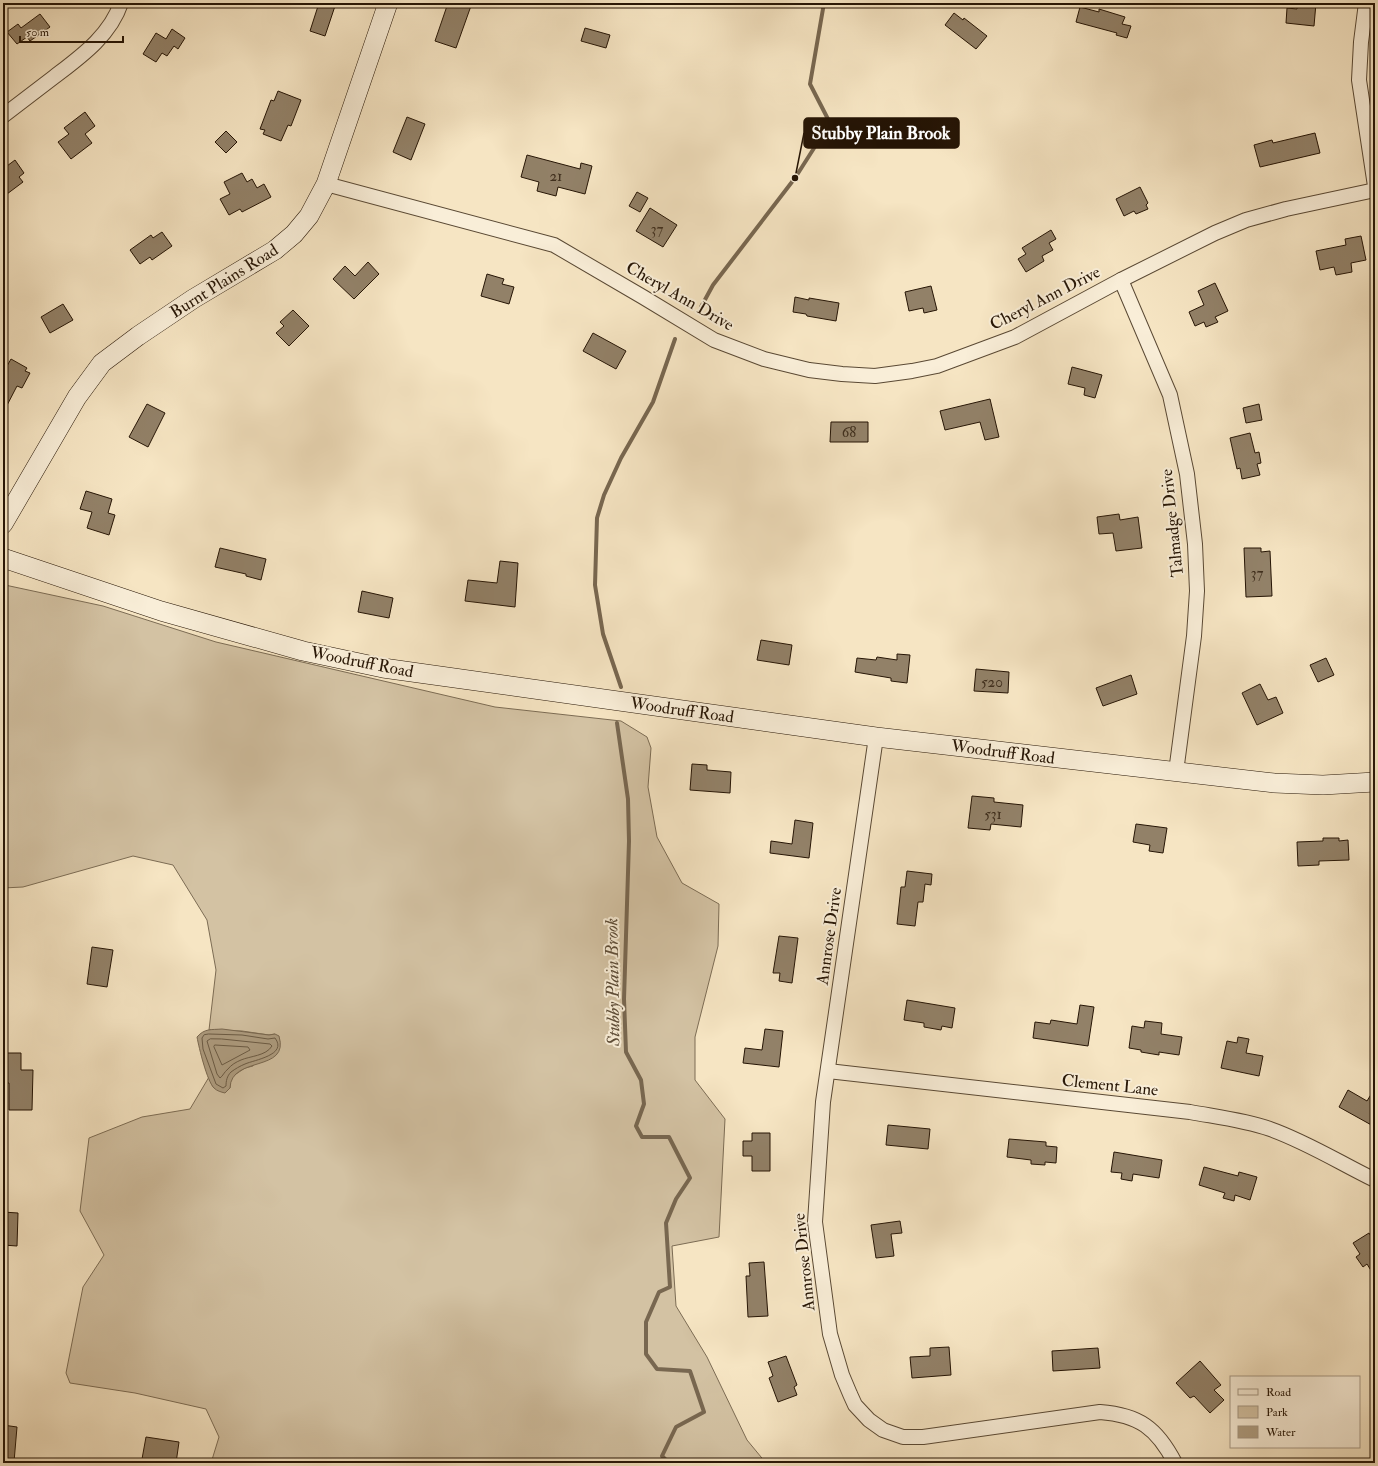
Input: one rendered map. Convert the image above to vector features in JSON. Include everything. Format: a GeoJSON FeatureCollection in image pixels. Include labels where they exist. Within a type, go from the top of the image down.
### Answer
{"type":"FeatureCollection","features":[{"type":"Feature","properties":{"kind":"street"},"geometry":{"type":"LineString","coordinates":[[3,116],[86,52],[104,32],[118,11],[121,3]]}},
{"type":"Feature","properties":{"kind":"street","name":"Burnt Plains Road"},"geometry":{"type":"LineString","coordinates":[[3,524],[77,397],[102,363],[138,336],[193,299],[275,250],[294,234],[309,216],[326,184],[388,3]]}},
{"type":"Feature","properties":{"kind":"street"},"geometry":{"type":"LineString","coordinates":[[1366,3],[1361,42],[1359,80],[1375,186]]}},
{"type":"Feature","properties":{"kind":"street","name":"Cheryl Ann Drive"},"geometry":{"type":"LineString","coordinates":[[326,184],[554,245],[644,296],[714,340],[764,359],[809,370],[875,376],[912,372],[937,366],[1015,337],[1121,280],[1215,233],[1246,220],[1286,209],[1375,190]]}},
{"type":"Feature","properties":{"kind":"street","name":"Talmadge Drive"},"geometry":{"type":"LineString","coordinates":[[1121,280],[1170,395],[1187,474],[1195,544],[1197,591],[1194,636],[1176,772]]}},
{"type":"Feature","properties":{"kind":"street","name":"Woodruff Road"},"geometry":{"type":"LineString","coordinates":[[3,558],[161,611],[303,651],[383,668],[876,737],[1176,772],[1274,783],[1323,785],[1375,782]]}},
{"type":"Feature","properties":{"kind":"street","name":"Annrose Drive"},"geometry":{"type":"LineString","coordinates":[[876,737],[823,1102],[815,1222],[830,1334],[842,1375],[850,1394],[862,1413],[876,1426],[903,1437],[913,1438],[1100,1412],[1117,1413],[1132,1417],[1154,1432],[1175,1463]]}},
{"type":"Feature","properties":{"kind":"street","name":"Clement Lane"},"geometry":{"type":"LineString","coordinates":[[828,1071],[1190,1112],[1238,1120],[1270,1129],[1317,1149],[1375,1180]]}},
{"type":"Feature","properties":{"kind":"green space"},"geometry":{"type":"Polygon","coordinates":[[[5,585],[103,606],[216,642],[495,707],[621,721],[647,737],[651,748],[648,787],[657,837],[682,883],[719,904],[718,946],[695,1037],[695,1080],[725,1119],[719,1237],[672,1246],[676,1306],[707,1357],[747,1440],[766,1463],[211,1463],[219,1437],[206,1409],[135,1393],[70,1383],[66,1373],[83,1287],[104,1255],[80,1211],[89,1138],[142,1117],[190,1109],[209,1077],[213,1087],[230,1088],[230,1081],[233,1076],[245,1068],[253,1066],[275,1034],[269,1035],[242,1031],[209,1030],[216,970],[207,920],[173,865],[133,856],[23,887],[3,888],[3,587],[5,585]]]}},
{"type":"Feature","properties":{"kind":"water"},"geometry":{"type":"Polygon","coordinates":[[[222,1029],[269,1035],[275,1034],[279,1036],[280,1048],[276,1055],[269,1060],[240,1071],[233,1078],[230,1088],[225,1093],[216,1090],[211,1084],[197,1037],[206,1031],[222,1029]]]}},
{"type":"Feature","properties":{"kind":"building"},"geometry":{"type":"Polygon","coordinates":[[[319,3],[336,3],[325,36],[310,31],[319,3]]]}},
{"type":"Feature","properties":{"kind":"building"},"geometry":{"type":"Polygon","coordinates":[[[448,3],[472,3],[456,48],[435,41],[448,3]]]}},
{"type":"Feature","properties":{"kind":"building"},"geometry":{"type":"Polygon","coordinates":[[[1297,3],[1316,3],[1314,26],[1286,23],[1287,8],[1297,9],[1297,3]]]}},
{"type":"Feature","properties":{"kind":"building"},"geometry":{"type":"Polygon","coordinates":[[[1080,7],[1099,12],[1099,9],[1125,17],[1122,24],[1131,26],[1127,38],[1116,35],[1117,33],[1076,22],[1080,7]]]}},
{"type":"Feature","properties":{"kind":"building"},"geometry":{"type":"Polygon","coordinates":[[[954,13],[963,20],[964,18],[987,36],[976,49],[945,25],[954,13]]]}},
{"type":"Feature","properties":{"kind":"building"},"geometry":{"type":"Polygon","coordinates":[[[40,14],[50,27],[30,41],[27,37],[17,44],[7,32],[18,24],[21,28],[40,14]]]}},
{"type":"Feature","properties":{"kind":"building"},"geometry":{"type":"Polygon","coordinates":[[[585,28],[610,35],[606,48],[581,41],[585,28]]]}},
{"type":"Feature","properties":{"kind":"building"},"geometry":{"type":"Polygon","coordinates":[[[172,29],[185,38],[178,49],[174,46],[167,56],[162,53],[156,62],[143,54],[156,33],[166,39],[172,29]]]}},
{"type":"Feature","properties":{"kind":"building"},"geometry":{"type":"Polygon","coordinates":[[[278,91],[301,100],[291,126],[288,125],[281,141],[263,134],[265,130],[260,129],[271,100],[274,101],[278,91]]]}},
{"type":"Feature","properties":{"kind":"building"},"geometry":{"type":"Polygon","coordinates":[[[85,112],[95,126],[85,134],[92,143],[71,159],[58,142],[69,134],[64,128],[85,112]]]}},
{"type":"Feature","properties":{"kind":"building"},"geometry":{"type":"Polygon","coordinates":[[[407,117],[425,124],[411,160],[393,152],[407,117]]]}},
{"type":"Feature","properties":{"kind":"building"},"geometry":{"type":"Polygon","coordinates":[[[226,131],[237,142],[226,153],[215,142],[226,131]]]}},
{"type":"Feature","properties":{"kind":"building"},"geometry":{"type":"Polygon","coordinates":[[[1315,133],[1320,153],[1260,167],[1254,145],[1272,140],[1273,143],[1315,133]]]}},
{"type":"Feature","properties":{"kind":"building"},"geometry":{"type":"Polygon","coordinates":[[[527,155],[580,169],[581,163],[592,166],[585,194],[558,187],[556,196],[537,191],[539,182],[521,177],[527,155]]]}},
{"type":"Feature","properties":{"kind":"building"},"geometry":{"type":"Polygon","coordinates":[[[15,160],[24,173],[19,177],[23,182],[3,197],[3,169],[15,160]]]}},
{"type":"Feature","properties":{"kind":"building"},"geometry":{"type":"Polygon","coordinates":[[[242,173],[247,182],[252,179],[257,188],[264,184],[271,197],[242,212],[240,209],[229,215],[220,199],[230,194],[224,182],[242,173]]]}},
{"type":"Feature","properties":{"kind":"building"},"geometry":{"type":"Polygon","coordinates":[[[1140,187],[1148,203],[1146,205],[1148,209],[1136,214],[1134,211],[1124,216],[1116,199],[1140,187]]]}},
{"type":"Feature","properties":{"kind":"building"},"geometry":{"type":"Polygon","coordinates":[[[637,192],[648,198],[640,212],[629,206],[637,192]]]}},
{"type":"Feature","properties":{"kind":"building"},"geometry":{"type":"Polygon","coordinates":[[[650,208],[677,225],[663,247],[636,231],[650,208]]]}},
{"type":"Feature","properties":{"kind":"building"},"geometry":{"type":"Polygon","coordinates":[[[1051,230],[1056,239],[1049,243],[1053,250],[1042,256],[1044,261],[1026,272],[1018,259],[1026,254],[1022,248],[1051,230]]]}},
{"type":"Feature","properties":{"kind":"building"},"geometry":{"type":"Polygon","coordinates":[[[162,232],[172,246],[152,260],[150,257],[140,264],[130,250],[151,235],[153,238],[162,232]]]}},
{"type":"Feature","properties":{"kind":"building"},"geometry":{"type":"Polygon","coordinates":[[[1361,236],[1366,260],[1351,263],[1352,272],[1336,275],[1334,267],[1320,270],[1316,251],[1346,245],[1345,239],[1361,236]]]}},
{"type":"Feature","properties":{"kind":"building"},"geometry":{"type":"Polygon","coordinates":[[[368,262],[379,274],[354,299],[333,279],[345,266],[355,276],[368,262]]]}},
{"type":"Feature","properties":{"kind":"building"},"geometry":{"type":"Polygon","coordinates":[[[487,274],[504,279],[502,284],[514,287],[509,304],[481,296],[487,274]]]}},
{"type":"Feature","properties":{"kind":"building"},"geometry":{"type":"Polygon","coordinates":[[[1215,283],[1228,311],[1215,317],[1218,322],[1206,327],[1204,322],[1195,326],[1189,312],[1204,305],[1198,291],[1215,283]]]}},
{"type":"Feature","properties":{"kind":"building"},"geometry":{"type":"Polygon","coordinates":[[[931,286],[937,310],[924,313],[923,308],[909,311],[905,292],[931,286]]]}},
{"type":"Feature","properties":{"kind":"building"},"geometry":{"type":"Polygon","coordinates":[[[795,297],[839,303],[836,321],[793,312],[795,297]]]}},
{"type":"Feature","properties":{"kind":"building"},"geometry":{"type":"Polygon","coordinates":[[[63,304],[73,320],[50,333],[41,317],[63,304]]]}},
{"type":"Feature","properties":{"kind":"building"},"geometry":{"type":"Polygon","coordinates":[[[293,310],[309,326],[289,346],[276,333],[284,326],[280,322],[293,310]]]}},
{"type":"Feature","properties":{"kind":"building"},"geometry":{"type":"Polygon","coordinates":[[[593,333],[626,351],[616,369],[583,351],[593,333]]]}},
{"type":"Feature","properties":{"kind":"building"},"geometry":{"type":"Polygon","coordinates":[[[11,359],[27,368],[25,371],[30,373],[22,388],[17,386],[3,413],[3,373],[11,359]]]}},
{"type":"Feature","properties":{"kind":"building"},"geometry":{"type":"Polygon","coordinates":[[[1072,367],[1102,375],[1095,398],[1084,395],[1085,388],[1068,384],[1072,367]]]}},
{"type":"Feature","properties":{"kind":"building"},"geometry":{"type":"Polygon","coordinates":[[[990,399],[999,437],[985,440],[980,422],[945,430],[940,411],[990,399]]]}},
{"type":"Feature","properties":{"kind":"building"},"geometry":{"type":"Polygon","coordinates":[[[147,404],[165,413],[148,447],[129,437],[147,404]]]}},
{"type":"Feature","properties":{"kind":"building"},"geometry":{"type":"Polygon","coordinates":[[[1259,404],[1262,420],[1246,423],[1243,408],[1259,404]]]}},
{"type":"Feature","properties":{"kind":"building"},"geometry":{"type":"Polygon","coordinates":[[[831,422],[868,422],[868,442],[830,442],[831,422]]]}},
{"type":"Feature","properties":{"kind":"building"},"geometry":{"type":"Polygon","coordinates":[[[1250,433],[1255,453],[1259,452],[1261,463],[1257,464],[1260,475],[1242,479],[1240,468],[1237,469],[1230,438],[1250,433]]]}},
{"type":"Feature","properties":{"kind":"building"},"geometry":{"type":"Polygon","coordinates":[[[86,491],[112,499],[108,513],[115,515],[109,535],[87,528],[92,512],[80,509],[86,491]]]}},
{"type":"Feature","properties":{"kind":"building"},"geometry":{"type":"Polygon","coordinates":[[[1119,514],[1120,520],[1138,517],[1142,548],[1116,551],[1113,533],[1099,534],[1097,517],[1119,514]]]}},
{"type":"Feature","properties":{"kind":"building"},"geometry":{"type":"Polygon","coordinates":[[[220,548],[266,559],[261,580],[246,576],[246,574],[215,567],[220,548]]]}},
{"type":"Feature","properties":{"kind":"building"},"geometry":{"type":"Polygon","coordinates":[[[1244,548],[1261,548],[1261,552],[1270,551],[1272,596],[1246,597],[1244,548]]]}},
{"type":"Feature","properties":{"kind":"building"},"geometry":{"type":"Polygon","coordinates":[[[500,561],[518,563],[515,607],[465,601],[468,580],[497,583],[500,561]]]}},
{"type":"Feature","properties":{"kind":"building"},"geometry":{"type":"Polygon","coordinates":[[[362,591],[393,598],[389,618],[358,612],[362,591]]]}},
{"type":"Feature","properties":{"kind":"building"},"geometry":{"type":"Polygon","coordinates":[[[761,640],[792,645],[789,665],[757,660],[761,640]]]}},
{"type":"Feature","properties":{"kind":"building"},"geometry":{"type":"Polygon","coordinates":[[[897,654],[910,655],[907,683],[891,681],[891,678],[855,672],[857,658],[876,660],[877,657],[897,660],[897,654]]]}},
{"type":"Feature","properties":{"kind":"building"},"geometry":{"type":"Polygon","coordinates":[[[1326,658],[1334,675],[1318,682],[1310,665],[1326,658]]]}},
{"type":"Feature","properties":{"kind":"building"},"geometry":{"type":"Polygon","coordinates":[[[976,669],[1009,672],[1008,693],[974,691],[976,669]]]}},
{"type":"Feature","properties":{"kind":"building"},"geometry":{"type":"Polygon","coordinates":[[[1131,675],[1137,694],[1103,706],[1096,688],[1131,675]]]}},
{"type":"Feature","properties":{"kind":"building"},"geometry":{"type":"Polygon","coordinates":[[[1260,684],[1268,700],[1276,697],[1283,713],[1257,725],[1242,693],[1260,684]]]}},
{"type":"Feature","properties":{"kind":"building"},"geometry":{"type":"Polygon","coordinates":[[[692,764],[707,765],[707,770],[731,772],[730,793],[690,790],[692,764]]]}},
{"type":"Feature","properties":{"kind":"building"},"geometry":{"type":"Polygon","coordinates":[[[972,796],[994,798],[994,802],[1023,805],[1021,827],[991,824],[990,830],[968,828],[972,796]]]}},
{"type":"Feature","properties":{"kind":"building"},"geometry":{"type":"Polygon","coordinates":[[[795,820],[813,823],[809,858],[770,853],[771,841],[792,844],[795,820]]]}},
{"type":"Feature","properties":{"kind":"building"},"geometry":{"type":"Polygon","coordinates":[[[1136,824],[1167,828],[1163,853],[1149,851],[1150,845],[1133,842],[1136,824]]]}},
{"type":"Feature","properties":{"kind":"building"},"geometry":{"type":"Polygon","coordinates":[[[1323,838],[1339,838],[1339,841],[1348,840],[1349,860],[1319,861],[1319,865],[1298,866],[1297,842],[1323,841],[1323,838]]]}},
{"type":"Feature","properties":{"kind":"building"},"geometry":{"type":"Polygon","coordinates":[[[907,871],[932,874],[931,885],[925,884],[923,902],[918,902],[915,926],[897,924],[901,887],[905,887],[907,871]]]}},
{"type":"Feature","properties":{"kind":"building"},"geometry":{"type":"Polygon","coordinates":[[[779,936],[798,938],[792,983],[779,981],[780,973],[773,973],[779,936]]]}},
{"type":"Feature","properties":{"kind":"building"},"geometry":{"type":"Polygon","coordinates":[[[92,947],[113,950],[107,987],[87,984],[92,947]]]}},
{"type":"Feature","properties":{"kind":"building"},"geometry":{"type":"Polygon","coordinates":[[[907,1000],[955,1008],[952,1028],[942,1026],[941,1030],[924,1027],[924,1023],[904,1020],[907,1000]]]}},
{"type":"Feature","properties":{"kind":"building"},"geometry":{"type":"Polygon","coordinates":[[[1080,1005],[1094,1007],[1088,1046],[1033,1038],[1035,1022],[1050,1024],[1051,1020],[1077,1024],[1080,1005]]]}},
{"type":"Feature","properties":{"kind":"building"},"geometry":{"type":"Polygon","coordinates":[[[1145,1021],[1162,1023],[1161,1034],[1182,1037],[1179,1055],[1159,1052],[1159,1055],[1129,1048],[1132,1026],[1144,1028],[1145,1021]]]}},
{"type":"Feature","properties":{"kind":"building"},"geometry":{"type":"Polygon","coordinates":[[[765,1029],[783,1031],[779,1067],[743,1063],[745,1048],[762,1050],[765,1029]]]}},
{"type":"Feature","properties":{"kind":"building"},"geometry":{"type":"Polygon","coordinates":[[[1238,1037],[1249,1039],[1246,1053],[1263,1056],[1259,1076],[1221,1068],[1227,1041],[1237,1043],[1238,1037]]]}},
{"type":"Feature","properties":{"kind":"building"},"geometry":{"type":"Polygon","coordinates":[[[3,1053],[21,1053],[21,1070],[33,1070],[32,1110],[9,1110],[9,1083],[3,1083],[3,1053]]]}},
{"type":"Feature","properties":{"kind":"building"},"geometry":{"type":"Polygon","coordinates":[[[1375,1088],[1375,1127],[1339,1107],[1348,1090],[1367,1101],[1375,1088]]]}},
{"type":"Feature","properties":{"kind":"building"},"geometry":{"type":"Polygon","coordinates":[[[888,1125],[930,1129],[928,1149],[886,1145],[888,1125]]]}},
{"type":"Feature","properties":{"kind":"building"},"geometry":{"type":"Polygon","coordinates":[[[752,1133],[770,1133],[770,1171],[752,1171],[752,1156],[743,1156],[743,1141],[752,1141],[752,1133]]]}},
{"type":"Feature","properties":{"kind":"building"},"geometry":{"type":"Polygon","coordinates":[[[1009,1139],[1046,1142],[1046,1146],[1057,1147],[1056,1163],[1045,1162],[1045,1165],[1031,1164],[1031,1160],[1007,1157],[1009,1139]]]}},
{"type":"Feature","properties":{"kind":"building"},"geometry":{"type":"Polygon","coordinates":[[[1114,1152],[1162,1160],[1159,1178],[1133,1174],[1132,1181],[1121,1179],[1122,1173],[1111,1172],[1114,1152]]]}},
{"type":"Feature","properties":{"kind":"building"},"geometry":{"type":"Polygon","coordinates":[[[1204,1167],[1238,1176],[1239,1172],[1257,1177],[1250,1200],[1235,1195],[1234,1201],[1223,1198],[1225,1193],[1199,1185],[1204,1167]]]}},
{"type":"Feature","properties":{"kind":"building"},"geometry":{"type":"Polygon","coordinates":[[[3,1212],[18,1213],[17,1246],[3,1245],[3,1212]]]}},
{"type":"Feature","properties":{"kind":"building"},"geometry":{"type":"Polygon","coordinates":[[[900,1221],[902,1233],[891,1234],[894,1256],[876,1258],[871,1225],[900,1221]]]}},
{"type":"Feature","properties":{"kind":"building"},"geometry":{"type":"Polygon","coordinates":[[[1369,1233],[1375,1243],[1375,1277],[1367,1264],[1363,1267],[1356,1257],[1360,1254],[1353,1243],[1369,1233]]]}},
{"type":"Feature","properties":{"kind":"building"},"geometry":{"type":"Polygon","coordinates":[[[764,1262],[768,1316],[748,1317],[746,1276],[750,1276],[749,1263],[764,1262]]]}},
{"type":"Feature","properties":{"kind":"building"},"geometry":{"type":"Polygon","coordinates":[[[949,1347],[951,1375],[912,1378],[910,1357],[930,1356],[930,1348],[949,1347]]]}},
{"type":"Feature","properties":{"kind":"building"},"geometry":{"type":"Polygon","coordinates":[[[1098,1348],[1100,1368],[1053,1371],[1052,1351],[1098,1348]]]}},
{"type":"Feature","properties":{"kind":"building"},"geometry":{"type":"Polygon","coordinates":[[[786,1356],[797,1385],[794,1387],[797,1395],[778,1402],[769,1378],[773,1376],[768,1362],[786,1356]]]}},
{"type":"Feature","properties":{"kind":"building"},"geometry":{"type":"Polygon","coordinates":[[[1200,1361],[1221,1385],[1214,1390],[1224,1400],[1210,1413],[1194,1396],[1190,1398],[1176,1383],[1200,1361]]]}},
{"type":"Feature","properties":{"kind":"building"},"geometry":{"type":"Polygon","coordinates":[[[3,1425],[17,1427],[14,1462],[3,1461],[3,1425]]]}},
{"type":"Feature","properties":{"kind":"building"},"geometry":{"type":"Polygon","coordinates":[[[146,1437],[179,1442],[176,1463],[142,1459],[146,1437]]]}},
{"type":"Feature","properties":{"kind":"waterway","name":"Stubby Plain Brook"},"geometry":{"type":"LineString","coordinates":[[701,307],[713,285],[795,178],[830,123],[810,84],[824,3]]}},
{"type":"Feature","properties":{"kind":"waterway","name":"Stubby Plain Brook"},"geometry":{"type":"LineString","coordinates":[[621,687],[603,634],[595,585],[597,518],[604,495],[621,458],[653,402],[675,339]]}},
{"type":"Feature","properties":{"kind":"waterway","name":"Stubby Plain Brook"},"geometry":{"type":"LineString","coordinates":[[617,723],[628,799],[629,841],[624,999],[626,1052],[641,1080],[644,1104],[636,1126],[642,1137],[669,1137],[690,1178],[676,1199],[666,1223],[670,1287],[659,1292],[646,1322],[646,1354],[657,1369],[690,1371],[704,1412],[676,1427],[662,1456],[669,1463]]}},
{"type":"Feature","properties":{"kind":"place","name":"Stubby Plain Brook"},"geometry":{"type":"Point","coordinates":[795,178]}}]}
